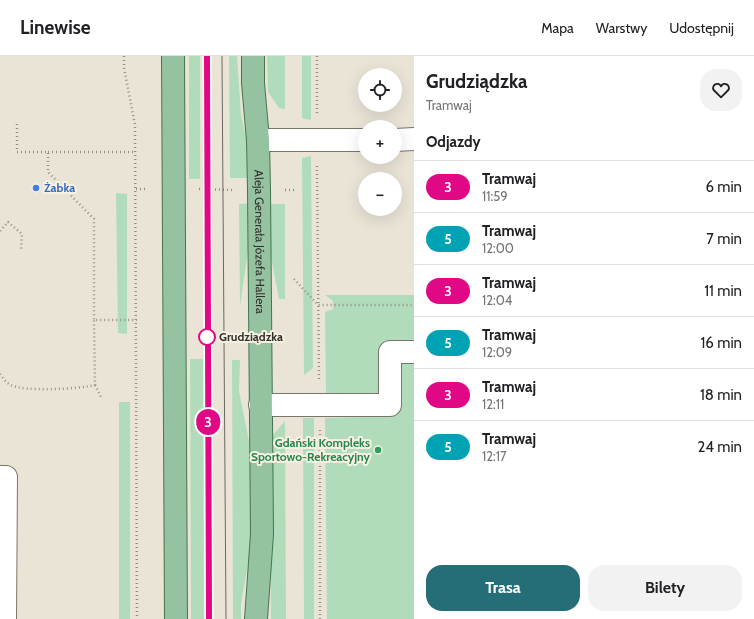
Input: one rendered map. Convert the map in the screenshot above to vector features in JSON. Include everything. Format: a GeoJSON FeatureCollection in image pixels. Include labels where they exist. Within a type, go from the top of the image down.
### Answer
{"type":"FeatureCollection","features":[{"type":"Feature","properties":{"kind":"main road"},"geometry":{"type":"LineString","coordinates":[[173,56],[176,619]]}},
{"type":"Feature","properties":{"kind":"main road","name":"Aleja Generała Józefa Hallera"},"geometry":{"type":"LineString","coordinates":[[252,56],[258,140],[262,534],[256,619]]}},
{"type":"Feature","properties":{"kind":"lane"},"geometry":{"type":"LineString","coordinates":[[402,140],[414,139]]}},
{"type":"Feature","properties":{"kind":"lane"},"geometry":{"type":"LineString","coordinates":[[258,140],[358,140]]}},
{"type":"Feature","properties":{"kind":"lane"},"geometry":{"type":"LineString","coordinates":[[260,405],[390,405],[390,352],[414,352]]}},
{"type":"Feature","properties":{"kind":"lane"},"geometry":{"type":"LineString","coordinates":[[0,477],[6,477],[5,619]]}},
{"type":"Feature","properties":{"kind":"path"},"geometry":{"type":"LineString","coordinates":[[124,56],[124,68],[136,126],[137,619]]}},
{"type":"Feature","properties":{"kind":"path"},"geometry":{"type":"LineString","coordinates":[[317,56],[320,619]]}},
{"type":"Feature","properties":{"kind":"path"},"geometry":{"type":"LineString","coordinates":[[17,124],[17,152],[136,152]]}},
{"type":"Feature","properties":{"kind":"path"},"geometry":{"type":"LineString","coordinates":[[48,152],[48,172],[94,219],[95,386],[102,399]]}},
{"type":"Feature","properties":{"kind":"path"},"geometry":{"type":"LineString","coordinates":[[136,189],[294,190]]}},
{"type":"Feature","properties":{"kind":"path"},"geometry":{"type":"LineString","coordinates":[[0,232],[8,222],[22,234],[21,250]]}},
{"type":"Feature","properties":{"kind":"path"},"geometry":{"type":"LineString","coordinates":[[294,279],[318,305],[414,305]]}},
{"type":"Feature","properties":{"kind":"path"},"geometry":{"type":"LineString","coordinates":[[94,320],[137,320]]}},
{"type":"Feature","properties":{"kind":"path"},"geometry":{"type":"LineString","coordinates":[[0,374],[9,385],[20,388],[83,388],[95,386]]}},
{"type":"Feature","properties":{"kind":"green space"},"geometry":{"type":"Polygon","coordinates":[[[189,56],[200,56],[200,179],[189,179],[189,56]]]}},
{"type":"Feature","properties":{"kind":"green space"},"geometry":{"type":"Polygon","coordinates":[[[229,56],[237,56],[241,115],[250,154],[252,178],[230,178],[229,56]]]}},
{"type":"Feature","properties":{"kind":"green space"},"geometry":{"type":"Polygon","coordinates":[[[267,56],[285,56],[285,109],[279,108],[268,92],[267,56]]]}},
{"type":"Feature","properties":{"kind":"green space"},"geometry":{"type":"Polygon","coordinates":[[[302,56],[311,56],[310,120],[302,118],[302,56]]]}},
{"type":"Feature","properties":{"kind":"green space"},"geometry":{"type":"Polygon","coordinates":[[[311,156],[313,368],[304,375],[302,158],[311,156]]]}},
{"type":"Feature","properties":{"kind":"green space"},"geometry":{"type":"Polygon","coordinates":[[[116,193],[127,194],[127,334],[118,333],[116,193]]]}},
{"type":"Feature","properties":{"kind":"green space"},"geometry":{"type":"Polygon","coordinates":[[[252,203],[252,223],[240,306],[239,204],[252,203]]]}},
{"type":"Feature","properties":{"kind":"green space"},"geometry":{"type":"Polygon","coordinates":[[[268,204],[285,204],[285,299],[279,299],[270,252],[268,204]]]}},
{"type":"Feature","properties":{"kind":"green space","name":"Gdański Kompleks Sportowo-Rekreacyjny"},"geometry":{"type":"Polygon","coordinates":[[[325,295],[414,295],[414,619],[327,619],[325,418],[358,417],[359,396],[326,396],[325,312],[333,309],[333,301],[325,295]]]}},
{"type":"Feature","properties":{"kind":"green space"},"geometry":{"type":"Polygon","coordinates":[[[190,359],[203,359],[204,619],[191,619],[190,359]]]}},
{"type":"Feature","properties":{"kind":"green space"},"geometry":{"type":"Polygon","coordinates":[[[232,360],[240,360],[239,391],[251,451],[252,542],[241,604],[241,619],[233,619],[232,360]]]}},
{"type":"Feature","properties":{"kind":"green space"},"geometry":{"type":"Polygon","coordinates":[[[119,402],[130,402],[130,619],[119,619],[119,402]]]}},
{"type":"Feature","properties":{"kind":"green space"},"geometry":{"type":"Polygon","coordinates":[[[303,418],[314,418],[314,619],[304,619],[303,418]]]}},
{"type":"Feature","properties":{"kind":"green space"},"geometry":{"type":"Polygon","coordinates":[[[285,421],[286,619],[271,619],[270,445],[272,436],[285,421]]]}},
{"type":"Feature","properties":{"kind":"tram line"},"geometry":{"type":"LineString","coordinates":[[207,56],[209,619]]}},
{"type":"Feature","properties":{"kind":"tram line","name":"3"},"geometry":{"type":"LineString","coordinates":[[207,56],[209,619]]}},
{"type":"Feature","properties":{"kind":"tram line"},"geometry":{"type":"LineString","coordinates":[[222,56],[226,619]]}},
{"type":"Feature","properties":{"kind":"place","name":"Żabka"},"geometry":{"type":"Point","coordinates":[36,188]}},
{"type":"Feature","properties":{"kind":"place","name":"Grudziądzka"},"geometry":{"type":"Point","coordinates":[207,337]}},
{"type":"Feature","properties":{"kind":"place","name":"Gdański Kompleks Sportowo-Rekreacyjny"},"geometry":{"type":"Point","coordinates":[378,450]}}]}
